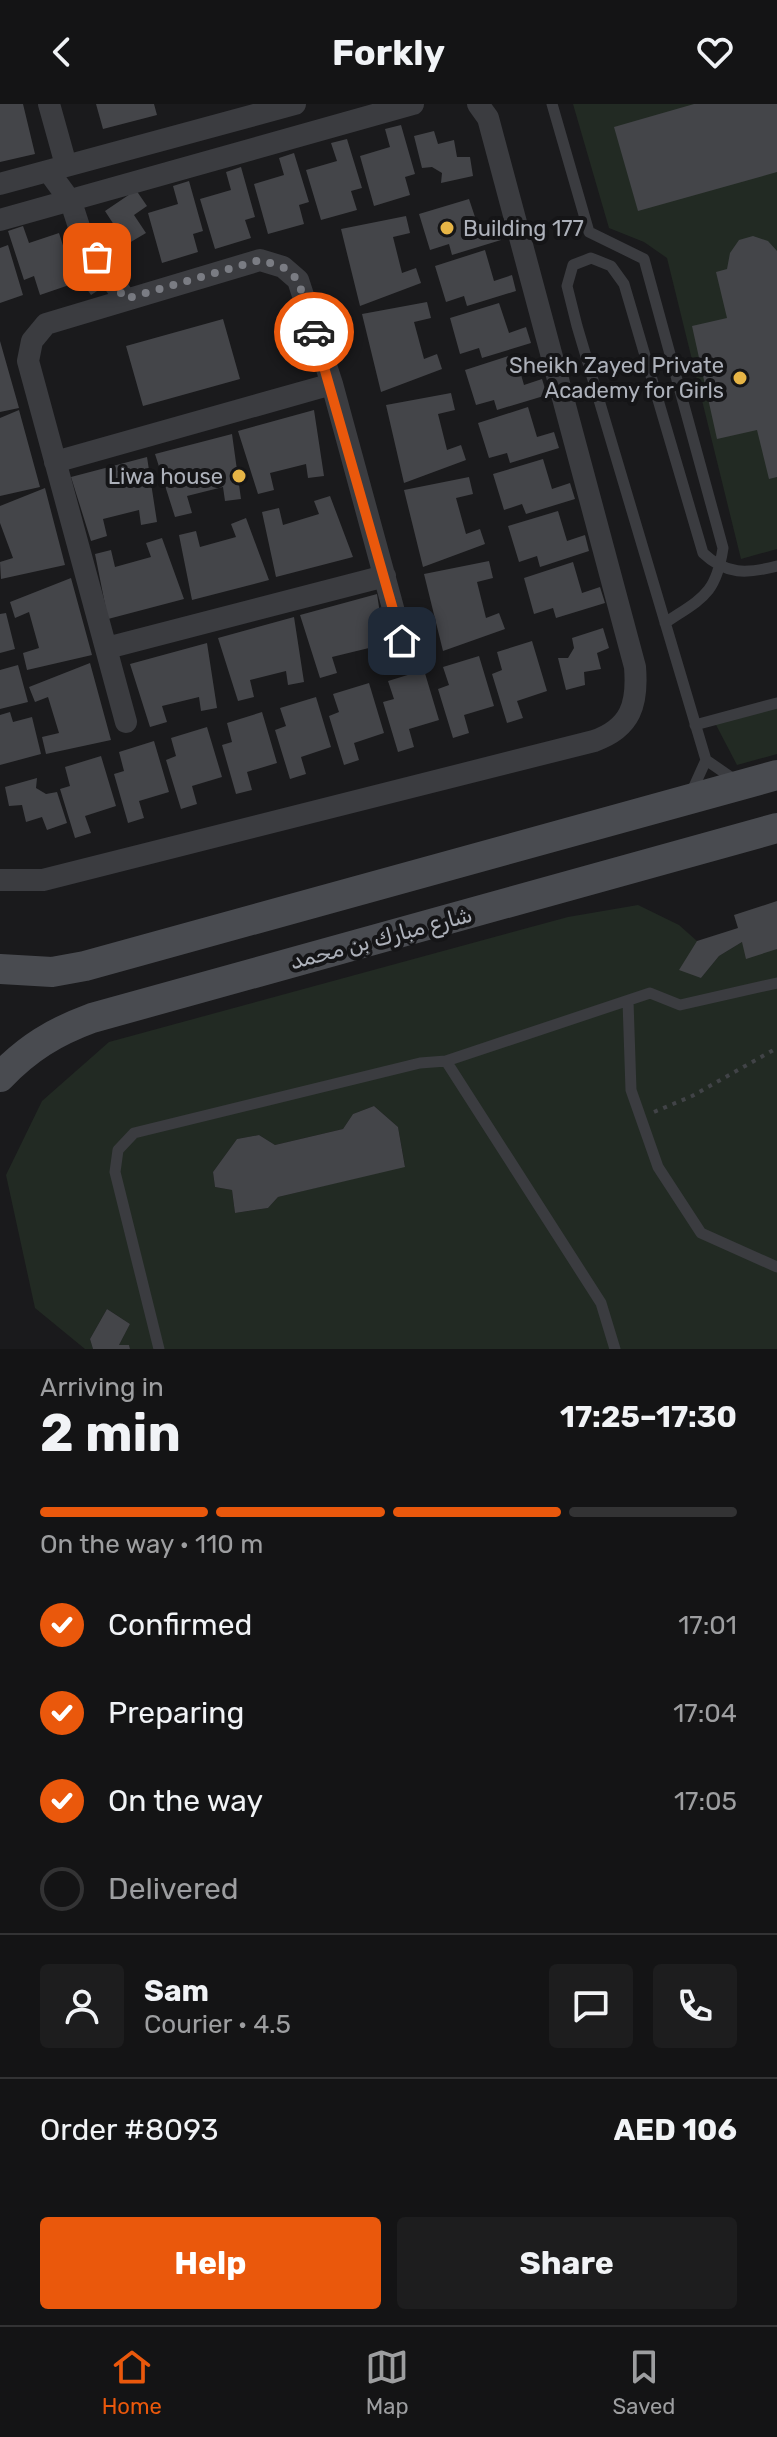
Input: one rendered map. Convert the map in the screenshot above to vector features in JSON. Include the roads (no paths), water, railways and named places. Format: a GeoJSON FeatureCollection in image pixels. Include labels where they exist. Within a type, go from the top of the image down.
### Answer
{"type":"FeatureCollection","features":[{"type":"Feature","properties":{"kind":"main road"},"geometry":{"type":"LineString","coordinates":[[0,969],[52,972],[85,966],[777,775]]}},
{"type":"Feature","properties":{"kind":"main road","name":"شارع مبارك بن محمد"},"geometry":{"type":"LineString","coordinates":[[0,1077],[26,1050],[58,1030],[92,1018],[777,828]]}},
{"type":"Feature","properties":{"kind":"street"},"geometry":{"type":"LineString","coordinates":[[49,104],[57,168],[82,236],[125,299]]}},
{"type":"Feature","properties":{"kind":"street"},"geometry":{"type":"LineString","coordinates":[[0,184],[295,104]]}},
{"type":"Feature","properties":{"kind":"street"},"geometry":{"type":"LineString","coordinates":[[0,220],[413,104]]}},
{"type":"Feature","properties":{"kind":"street"},"geometry":{"type":"LineString","coordinates":[[0,880],[43,880],[564,749],[614,734],[624,721],[636,688],[635,667],[488,118],[478,104]]}},
{"type":"Feature","properties":{"kind":"street"},"geometry":{"type":"LineString","coordinates":[[126,722],[28,361],[32,341],[46,324],[125,299],[260,260],[283,267],[298,280],[332,384],[402,641]]}},
{"type":"Feature","properties":{"kind":"street"},"geometry":{"type":"LineString","coordinates":[[55,462],[332,384]]}},
{"type":"Feature","properties":{"kind":"street"},"geometry":{"type":"LineString","coordinates":[[107,648],[385,576]]}},
{"type":"Feature","properties":{"kind":"lane"},"geometry":{"type":"LineString","coordinates":[[552,104],[589,232],[644,259],[723,548],[720,569],[709,593],[665,623]]}},
{"type":"Feature","properties":{"kind":"lane"},"geometry":{"type":"LineString","coordinates":[[684,800],[696,786],[706,760],[577,326],[567,286],[573,265],[591,258],[611,266],[624,284],[703,553],[720,569],[751,573],[777,566]]}},
{"type":"Feature","properties":{"kind":"lane"},"geometry":{"type":"LineString","coordinates":[[695,725],[777,703]]}},
{"type":"Feature","properties":{"kind":"lane"},"geometry":{"type":"LineString","coordinates":[[706,760],[744,784]]}},
{"type":"Feature","properties":{"kind":"lane"},"geometry":{"type":"LineString","coordinates":[[159,1349],[115,1172],[118,1150],[134,1133],[420,1063],[446,1061],[597,1008],[650,993],[680,1005],[777,983]]}},
{"type":"Feature","properties":{"kind":"lane"},"geometry":{"type":"LineString","coordinates":[[628,1001],[631,1090],[658,1167],[701,1233],[777,1267]]}},
{"type":"Feature","properties":{"kind":"lane"},"geometry":{"type":"LineString","coordinates":[[446,1061],[601,1303],[615,1349]]}},
{"type":"Feature","properties":{"kind":"place","name":"Building 177"},"geometry":{"type":"Point","coordinates":[447,228]}},
{"type":"Feature","properties":{"kind":"place","name":"Sheikh Zayed Private Academy for Girls"},"geometry":{"type":"Point","coordinates":[740,378]}},
{"type":"Feature","properties":{"kind":"place","name":"Liwa house"},"geometry":{"type":"Point","coordinates":[239,476]}}]}
